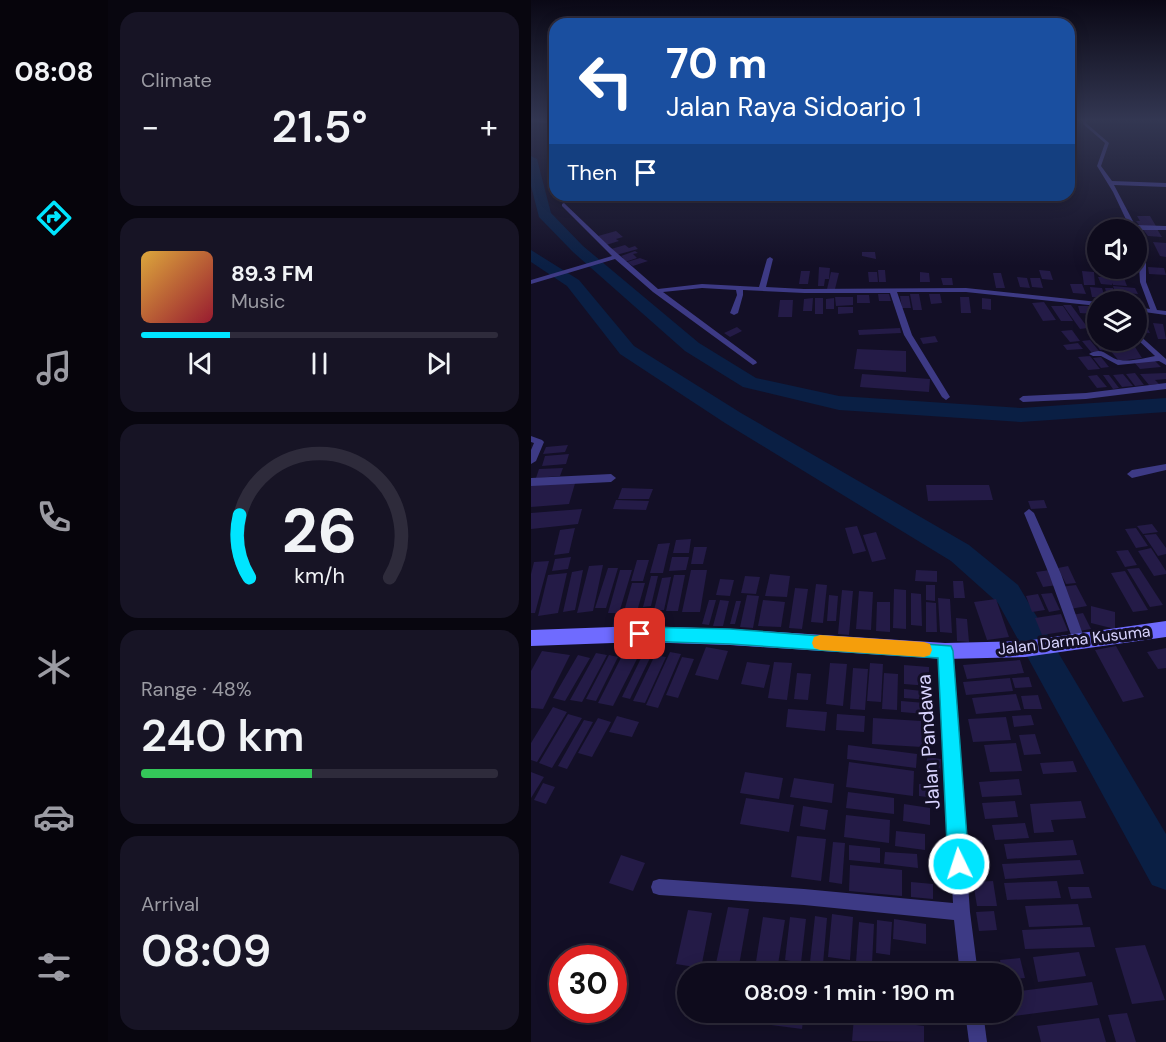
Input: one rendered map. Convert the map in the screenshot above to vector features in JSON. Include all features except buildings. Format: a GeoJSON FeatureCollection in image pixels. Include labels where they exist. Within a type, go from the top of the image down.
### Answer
{"type":"FeatureCollection","features":[{"type":"Feature","properties":{"kind":"street"},"geometry":{"type":"LineString","coordinates":[[1101,169],[1111,183],[1129,219]]}},
{"type":"Feature","properties":{"kind":"street"},"geometry":{"type":"LineString","coordinates":[[1111,183],[1166,185]]}},
{"type":"Feature","properties":{"kind":"street"},"geometry":{"type":"LineString","coordinates":[[564,205],[612,258],[753,363]]}},
{"type":"Feature","properties":{"kind":"street"},"geometry":{"type":"LineString","coordinates":[[1147,228],[1166,228]]}},
{"type":"Feature","properties":{"kind":"street"},"geometry":{"type":"LineString","coordinates":[[531,282],[612,258]]}},
{"type":"Feature","properties":{"kind":"street"},"geometry":{"type":"LineString","coordinates":[[762,290],[770,259]]}},
{"type":"Feature","properties":{"kind":"street"},"geometry":{"type":"LineString","coordinates":[[1143,279],[1153,311]]}},
{"type":"Feature","properties":{"kind":"street"},"geometry":{"type":"LineString","coordinates":[[655,291],[702,286],[762,290],[966,290],[1087,303]]}},
{"type":"Feature","properties":{"kind":"street"},"geometry":{"type":"LineString","coordinates":[[734,313],[740,295],[739,289]]}},
{"type":"Feature","properties":{"kind":"street"},"geometry":{"type":"LineString","coordinates":[[893,290],[909,335],[946,397]]}},
{"type":"Feature","properties":{"kind":"street"},"geometry":{"type":"LineString","coordinates":[[1147,310],[1166,313]]}},
{"type":"Feature","properties":{"kind":"street"},"geometry":{"type":"LineString","coordinates":[[1147,345],[1163,360]]}},
{"type":"Feature","properties":{"kind":"street"},"geometry":{"type":"LineString","coordinates":[[1093,354],[1103,354],[1118,363],[1163,360]]}},
{"type":"Feature","properties":{"kind":"street"},"geometry":{"type":"LineString","coordinates":[[1023,399],[1086,396],[1166,386]]}},
{"type":"Feature","properties":{"kind":"street"},"geometry":{"type":"LineString","coordinates":[[531,439],[539,442],[531,461]]}},
{"type":"Feature","properties":{"kind":"street"},"geometry":{"type":"LineString","coordinates":[[1132,474],[1166,467]]}},
{"type":"Feature","properties":{"kind":"street"},"geometry":{"type":"LineString","coordinates":[[531,482],[611,478]]}},
{"type":"Feature","properties":{"kind":"street"},"geometry":{"type":"LineString","coordinates":[[1029,513],[1055,573],[1080,643]]}},
{"type":"Feature","properties":{"kind":"street","name":"Jalan Darma Kusuma"},"geometry":{"type":"LineString","coordinates":[[531,638],[640,634],[730,637],[945,651],[1025,649],[1166,629]]}},
{"type":"Feature","properties":{"kind":"street","name":"Jalan Pandawa"},"geometry":{"type":"LineString","coordinates":[[945,651],[962,912],[968,963]]}},
{"type":"Feature","properties":{"kind":"street"},"geometry":{"type":"LineString","coordinates":[[659,887],[804,897],[962,912]]}},
{"type":"Feature","properties":{"kind":"street"},"geometry":{"type":"LineString","coordinates":[[975,1023],[978,1042]]}},
{"type":"Feature","properties":{"kind":"waterway"},"geometry":{"type":"LineString","coordinates":[[533,169],[544,214],[578,249],[692,347],[750,383],[839,403],[1021,415],[1166,405]]}},
{"type":"Feature","properties":{"kind":"waterway"},"geometry":{"type":"LineString","coordinates":[[531,255],[573,283],[627,350],[733,418],[960,553],[1008,594],[1166,871]]}},
{"type":"Feature","properties":{"kind":"slow traffic"},"geometry":{"type":"LineString","coordinates":[[820,643],[924,650]]}},
{"type":"Feature","properties":{"kind":"route"},"geometry":{"type":"LineString","coordinates":[[640,634],[730,637],[945,651],[959,864]]}}]}
